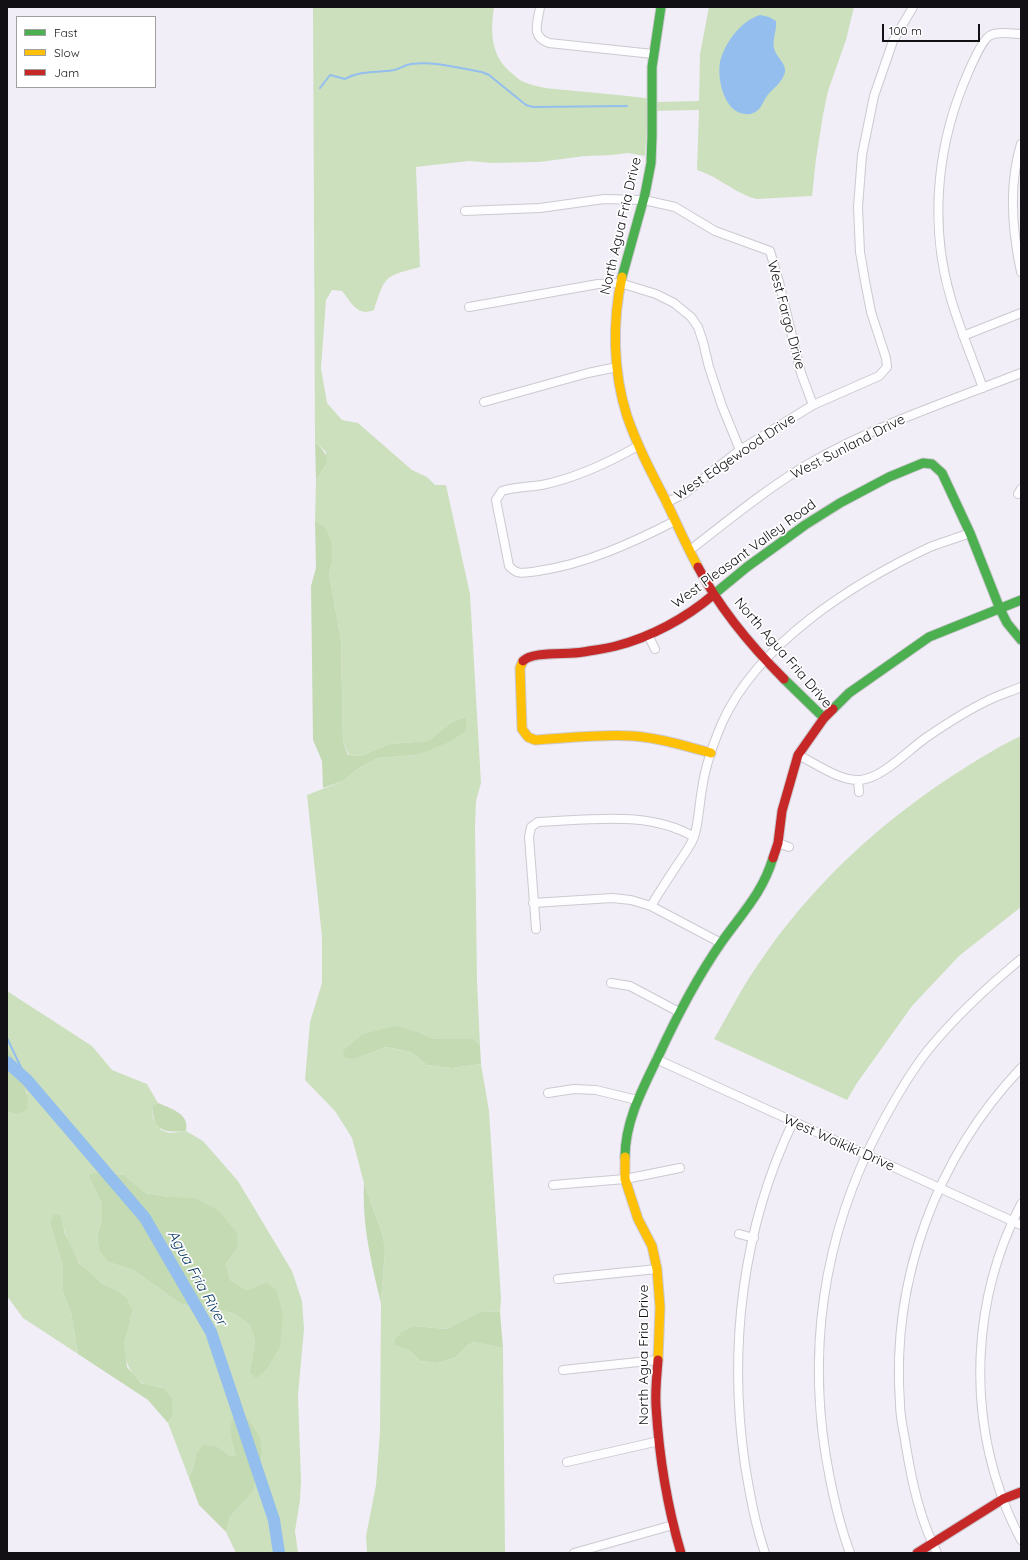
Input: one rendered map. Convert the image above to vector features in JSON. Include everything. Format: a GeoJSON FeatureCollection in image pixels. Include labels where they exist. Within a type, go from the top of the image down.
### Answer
{"type":"FeatureCollection","features":[{"type":"Feature","properties":{"kind":"street"},"geometry":{"type":"LineString","coordinates":[[540,7],[537,26],[538,37],[542,40],[653,54]]}},
{"type":"Feature","properties":{"kind":"street","name":"North Agua Fria Drive"},"geometry":{"type":"LineString","coordinates":[[661,7],[653,54],[653,140],[651,164],[644,200],[620,283],[616,330],[617,367],[623,404],[638,446],[675,521],[715,595],[746,636],[795,692],[824,718],[798,755],[787,790],[782,812],[778,843],[769,872],[754,900],[721,943],[679,1012],[637,1100],[626,1139],[625,1179],[638,1218],[652,1246],[657,1269],[660,1307],[656,1404],[659,1442],[673,1525],[681,1553]]}},
{"type":"Feature","properties":{"kind":"street","name":"West Edgewood Drive"},"geometry":{"type":"LineString","coordinates":[[666,503],[685,493],[740,450],[813,405],[879,376],[887,367],[886,358],[871,312],[864,281],[860,252],[858,207],[862,155],[874,96],[893,42],[913,7]]}},
{"type":"Feature","properties":{"kind":"street"},"geometry":{"type":"LineString","coordinates":[[983,388],[950,298],[940,250],[938,211],[940,172],[947,130],[970,69],[985,40],[989,35],[998,33],[1021,34]]}},
{"type":"Feature","properties":{"kind":"street"},"geometry":{"type":"LineString","coordinates":[[1021,144],[1014,181],[1012,211],[1014,240],[1021,272]]}},
{"type":"Feature","properties":{"kind":"street","name":"West Fargo Drive"},"geometry":{"type":"LineString","coordinates":[[465,211],[540,208],[604,199],[644,200],[675,207],[716,231],[770,251],[780,282],[801,373],[813,405]]}},
{"type":"Feature","properties":{"kind":"street"},"geometry":{"type":"LineString","coordinates":[[469,307],[598,284],[620,283],[662,297],[683,309],[698,327],[722,406],[740,450]]}},
{"type":"Feature","properties":{"kind":"street"},"geometry":{"type":"LineString","coordinates":[[963,336],[1021,313]]}},
{"type":"Feature","properties":{"kind":"street"},"geometry":{"type":"LineString","coordinates":[[484,402],[588,373],[617,367]]}},
{"type":"Feature","properties":{"kind":"street","name":"West Sunland Drive"},"geometry":{"type":"LineString","coordinates":[[690,550],[766,491],[810,463],[893,423],[1021,373]]}},
{"type":"Feature","properties":{"kind":"street","name":"West Edgewood Drive"},"geometry":{"type":"LineString","coordinates":[[638,446],[611,461],[571,477],[542,485],[502,491],[496,500],[509,566],[516,572],[524,573],[547,569],[600,555],[639,540],[675,521]]}},
{"type":"Feature","properties":{"kind":"street","name":"West Pleasant Valley Road"},"geometry":{"type":"LineString","coordinates":[[711,753],[664,740],[633,736],[608,735],[535,740],[528,737],[522,729],[521,662],[525,657],[577,653],[616,646],[648,635],[696,609],[715,595],[747,567],[805,525],[840,503],[889,477],[922,463],[932,464],[942,473],[970,533]]}},
{"type":"Feature","properties":{"kind":"street"},"geometry":{"type":"LineString","coordinates":[[650,906],[694,837],[699,817],[702,788],[711,753],[723,722],[741,689],[765,658],[818,612],[896,564],[931,547],[970,533],[1000,609],[1008,623],[1021,640]]}},
{"type":"Feature","properties":{"kind":"street"},"geometry":{"type":"LineString","coordinates":[[824,718],[849,693],[929,637],[1021,600]]}},
{"type":"Feature","properties":{"kind":"street"},"geometry":{"type":"LineString","coordinates":[[648,635],[654,649]]}},
{"type":"Feature","properties":{"kind":"street"},"geometry":{"type":"LineString","coordinates":[[798,755],[847,778],[858,780],[867,779],[887,768],[926,738],[987,700],[1021,687]]}},
{"type":"Feature","properties":{"kind":"street"},"geometry":{"type":"LineString","coordinates":[[858,780],[858,792]]}},
{"type":"Feature","properties":{"kind":"street"},"geometry":{"type":"LineString","coordinates":[[536,928],[529,837],[531,827],[538,822],[629,818],[644,820],[668,827],[694,837]]}},
{"type":"Feature","properties":{"kind":"street"},"geometry":{"type":"LineString","coordinates":[[778,843],[789,847]]}},
{"type":"Feature","properties":{"kind":"street"},"geometry":{"type":"LineString","coordinates":[[533,903],[612,898],[631,900],[650,906],[721,943]]}},
{"type":"Feature","properties":{"kind":"street"},"geometry":{"type":"LineString","coordinates":[[850,1553],[836,1507],[825,1453],[820,1418],[818,1381],[824,1291],[838,1227],[865,1154],[899,1092],[928,1050],[966,1007],[990,984],[1021,959]]}},
{"type":"Feature","properties":{"kind":"street"},"geometry":{"type":"LineString","coordinates":[[611,983],[630,986],[679,1012]]}},
{"type":"Feature","properties":{"kind":"street","name":"West Waikiki Drive"},"geometry":{"type":"LineString","coordinates":[[656,1059],[1021,1225]]}},
{"type":"Feature","properties":{"kind":"street"},"geometry":{"type":"LineString","coordinates":[[937,1553],[932,1543],[912,1483],[900,1405],[899,1362],[901,1324],[906,1295],[913,1260],[933,1200],[952,1161],[972,1129],[1005,1085],[1021,1068]]}},
{"type":"Feature","properties":{"kind":"street"},"geometry":{"type":"LineString","coordinates":[[548,1093],[574,1089],[596,1090],[637,1100]]}},
{"type":"Feature","properties":{"kind":"street"},"geometry":{"type":"LineString","coordinates":[[765,1553],[751,1505],[742,1440],[738,1368],[739,1325],[745,1273],[767,1187],[780,1150],[793,1122]]}},
{"type":"Feature","properties":{"kind":"street"},"geometry":{"type":"LineString","coordinates":[[553,1185],[625,1179],[680,1168]]}},
{"type":"Feature","properties":{"kind":"street"},"geometry":{"type":"LineString","coordinates":[[1021,1204],[1012,1222],[998,1258],[989,1289],[983,1320],[979,1361],[982,1418],[991,1460],[1003,1499],[1021,1540]]}},
{"type":"Feature","properties":{"kind":"street"},"geometry":{"type":"LineString","coordinates":[[739,1234],[754,1238]]}},
{"type":"Feature","properties":{"kind":"street"},"geometry":{"type":"LineString","coordinates":[[558,1279],[657,1269]]}},
{"type":"Feature","properties":{"kind":"street"},"geometry":{"type":"LineString","coordinates":[[563,1370],[657,1360]]}},
{"type":"Feature","properties":{"kind":"street"},"geometry":{"type":"LineString","coordinates":[[567,1462],[659,1442]]}},
{"type":"Feature","properties":{"kind":"street"},"geometry":{"type":"LineString","coordinates":[[917,1553],[1003,1499],[1021,1492]]}},
{"type":"Feature","properties":{"kind":"street"},"geometry":{"type":"LineString","coordinates":[[574,1553],[673,1525]]}},
{"type":"Feature","properties":{"kind":"green space"},"geometry":{"type":"Polygon","coordinates":[[[313,7],[494,7],[492,27],[494,45],[497,53],[506,68],[522,81],[556,89],[645,98],[659,102],[699,101],[700,54],[709,7],[854,7],[846,40],[828,91],[816,159],[812,196],[757,199],[743,194],[712,176],[697,170],[699,110],[648,111],[645,156],[628,153],[585,156],[539,162],[492,163],[469,161],[416,167],[420,267],[399,273],[388,279],[381,290],[374,310],[363,312],[359,310],[352,304],[342,291],[332,290],[326,300],[321,368],[327,403],[342,420],[358,423],[412,470],[427,477],[435,485],[446,485],[470,594],[481,783],[476,801],[475,826],[477,981],[480,1045],[473,1039],[434,1039],[418,1032],[354,1059],[386,1047],[411,1052],[427,1065],[452,1068],[481,1064],[489,1111],[501,1298],[500,1312],[482,1311],[446,1329],[415,1326],[396,1345],[410,1351],[420,1361],[437,1363],[455,1358],[468,1345],[476,1342],[503,1348],[505,1553],[367,1553],[366,1536],[376,1485],[380,1432],[381,1303],[385,1250],[383,1236],[364,1183],[352,1138],[335,1111],[305,1080],[310,1022],[322,983],[322,937],[307,795],[343,781],[359,768],[378,758],[417,755],[466,731],[466,717],[452,722],[428,741],[389,744],[361,756],[349,755],[343,742],[341,640],[329,574],[332,562],[324,526],[315,521],[316,480],[325,467],[326,452],[315,442],[313,7]]]}},
{"type":"Feature","properties":{"kind":"green space"},"geometry":{"type":"Polygon","coordinates":[[[315,442],[324,452],[327,460],[324,469],[316,480],[315,442]]]}},
{"type":"Feature","properties":{"kind":"green space"},"geometry":{"type":"Polygon","coordinates":[[[315,521],[324,526],[331,541],[332,562],[329,574],[341,640],[343,742],[348,755],[361,756],[389,744],[428,741],[452,722],[466,717],[466,731],[449,742],[417,755],[378,758],[359,768],[343,781],[323,788],[322,761],[313,740],[311,586],[316,568],[315,521]]]}},
{"type":"Feature","properties":{"kind":"green space"},"geometry":{"type":"Polygon","coordinates":[[[1021,736],[1021,907],[959,956],[912,1006],[857,1083],[847,1100],[714,1039],[757,966],[778,937],[800,908],[850,856],[877,832],[933,789],[984,756],[1021,736]]]}},
{"type":"Feature","properties":{"kind":"green space"},"geometry":{"type":"Polygon","coordinates":[[[7,991],[92,1046],[112,1070],[147,1084],[158,1103],[152,1105],[153,1118],[161,1130],[170,1133],[186,1131],[203,1141],[238,1181],[292,1271],[302,1301],[304,1329],[298,1395],[301,1481],[300,1500],[295,1531],[298,1553],[236,1553],[226,1532],[230,1517],[252,1493],[231,1429],[237,1456],[230,1456],[218,1447],[196,1454],[189,1478],[168,1423],[173,1415],[163,1388],[145,1384],[138,1380],[128,1365],[124,1352],[124,1341],[131,1315],[128,1300],[120,1292],[94,1278],[80,1263],[70,1246],[61,1216],[50,1223],[63,1267],[63,1292],[71,1313],[78,1354],[23,1318],[7,1296],[7,1112],[16,1114],[27,1093],[7,1047],[7,991]],[[96,1172],[88,1175],[102,1204],[102,1219],[97,1237],[99,1251],[108,1262],[133,1270],[181,1304],[233,1313],[250,1325],[255,1341],[250,1373],[266,1282],[247,1290],[230,1280],[226,1264],[238,1247],[168,1197],[146,1193],[124,1175],[96,1172]]]}},
{"type":"Feature","properties":{"kind":"green space"},"geometry":{"type":"Polygon","coordinates":[[[395,1026],[418,1032],[434,1039],[473,1039],[480,1045],[481,1064],[452,1068],[427,1065],[411,1052],[386,1047],[354,1059],[343,1057],[344,1050],[363,1034],[395,1026]]]}},
{"type":"Feature","properties":{"kind":"green space"},"geometry":{"type":"Polygon","coordinates":[[[7,1047],[22,1078],[27,1095],[27,1110],[16,1114],[7,1112],[7,1047]]]}},
{"type":"Feature","properties":{"kind":"green space"},"geometry":{"type":"Polygon","coordinates":[[[158,1103],[183,1116],[187,1125],[186,1131],[165,1131],[157,1125],[153,1114],[152,1105],[158,1103]]]}},
{"type":"Feature","properties":{"kind":"green space"},"geometry":{"type":"Polygon","coordinates":[[[96,1172],[124,1175],[146,1193],[168,1197],[194,1198],[218,1210],[237,1233],[238,1247],[226,1264],[230,1280],[247,1290],[266,1282],[277,1291],[283,1315],[280,1346],[267,1369],[256,1378],[250,1373],[255,1341],[250,1325],[233,1313],[181,1304],[133,1270],[108,1262],[99,1251],[97,1237],[102,1219],[102,1204],[88,1175],[96,1172]]]}},
{"type":"Feature","properties":{"kind":"green space"},"geometry":{"type":"Polygon","coordinates":[[[364,1183],[383,1236],[385,1250],[381,1303],[366,1229],[364,1214],[364,1183]]]}},
{"type":"Feature","properties":{"kind":"green space"},"geometry":{"type":"Polygon","coordinates":[[[54,1214],[61,1216],[65,1234],[79,1263],[101,1283],[118,1291],[127,1298],[132,1309],[124,1342],[127,1367],[141,1383],[163,1388],[172,1399],[173,1415],[168,1423],[148,1400],[78,1354],[71,1313],[63,1292],[63,1267],[50,1223],[54,1214]]]}},
{"type":"Feature","properties":{"kind":"green space"},"geometry":{"type":"Polygon","coordinates":[[[482,1311],[500,1312],[503,1348],[475,1342],[468,1345],[455,1358],[437,1363],[420,1361],[410,1351],[395,1345],[395,1339],[402,1332],[415,1326],[446,1329],[482,1311]]]}},
{"type":"Feature","properties":{"kind":"green space"},"geometry":{"type":"Polygon","coordinates":[[[234,1417],[248,1419],[260,1438],[262,1453],[252,1493],[230,1517],[226,1532],[199,1505],[189,1478],[196,1454],[203,1445],[218,1447],[230,1456],[236,1456],[231,1436],[231,1426],[234,1417]]]}},
{"type":"Feature","properties":{"kind":"water"},"geometry":{"type":"Polygon","coordinates":[[[760,15],[769,17],[776,21],[774,48],[784,65],[785,72],[782,79],[767,96],[759,109],[756,112],[745,114],[738,112],[727,101],[721,85],[719,69],[720,62],[722,54],[730,40],[740,27],[746,22],[760,15]]]}},
{"type":"Feature","properties":{"kind":"waterway"},"geometry":{"type":"LineString","coordinates":[[320,88],[330,75],[345,79],[357,74],[394,70],[411,64],[429,63],[482,72],[489,75],[526,105],[533,107],[627,106]]}},
{"type":"Feature","properties":{"kind":"waterway"},"geometry":{"type":"LineString","coordinates":[[7,1038],[27,1080]]}},
{"type":"Feature","properties":{"kind":"waterway","name":"Agua Fria River"},"geometry":{"type":"LineString","coordinates":[[7,1062],[27,1080],[145,1218],[211,1332],[274,1520],[279,1553]]}},
{"type":"Feature","properties":{"kind":"traffic: fast"},"geometry":{"type":"LineString","coordinates":[[622,277],[645,194],[651,163],[652,67],[661,7]]}},
{"type":"Feature","properties":{"kind":"traffic: fast"},"geometry":{"type":"LineString","coordinates":[[713,595],[747,567],[805,525],[840,503],[889,477],[923,463],[932,464],[942,473],[970,533],[1000,609],[1007,623],[1021,640]]}},
{"type":"Feature","properties":{"kind":"traffic: fast"},"geometry":{"type":"LineString","coordinates":[[833,709],[849,693],[929,637],[1021,600]]}},
{"type":"Feature","properties":{"kind":"traffic: fast"},"geometry":{"type":"LineString","coordinates":[[784,679],[824,718]]}},
{"type":"Feature","properties":{"kind":"traffic: fast"},"geometry":{"type":"LineString","coordinates":[[625,1157],[631,1118],[672,1028],[712,957],[757,893],[773,858]]}},
{"type":"Feature","properties":{"kind":"traffic: slow"},"geometry":{"type":"LineString","coordinates":[[622,277],[615,329],[617,365],[622,399],[631,427],[649,469],[698,567]]}},
{"type":"Feature","properties":{"kind":"traffic: slow"},"geometry":{"type":"LineString","coordinates":[[523,661],[520,668],[522,729],[528,737],[535,740],[596,736],[633,736],[663,740],[711,753]]}},
{"type":"Feature","properties":{"kind":"traffic: slow"},"geometry":{"type":"LineString","coordinates":[[625,1157],[625,1179],[638,1219],[652,1246],[657,1269],[660,1307],[658,1360]]}},
{"type":"Feature","properties":{"kind":"traffic: jam"},"geometry":{"type":"LineString","coordinates":[[698,567],[726,612],[784,679]]}},
{"type":"Feature","properties":{"kind":"traffic: jam"},"geometry":{"type":"LineString","coordinates":[[523,661],[534,656],[583,652],[608,648],[629,642],[668,626],[713,595]]}},
{"type":"Feature","properties":{"kind":"traffic: jam"},"geometry":{"type":"LineString","coordinates":[[773,858],[778,843],[782,811],[798,755],[824,718],[833,709]]}},
{"type":"Feature","properties":{"kind":"traffic: jam"},"geometry":{"type":"LineString","coordinates":[[658,1360],[656,1400],[659,1443],[664,1480],[681,1553]]}},
{"type":"Feature","properties":{"kind":"traffic: jam"},"geometry":{"type":"LineString","coordinates":[[917,1553],[1003,1499],[1021,1492]]}}]}
